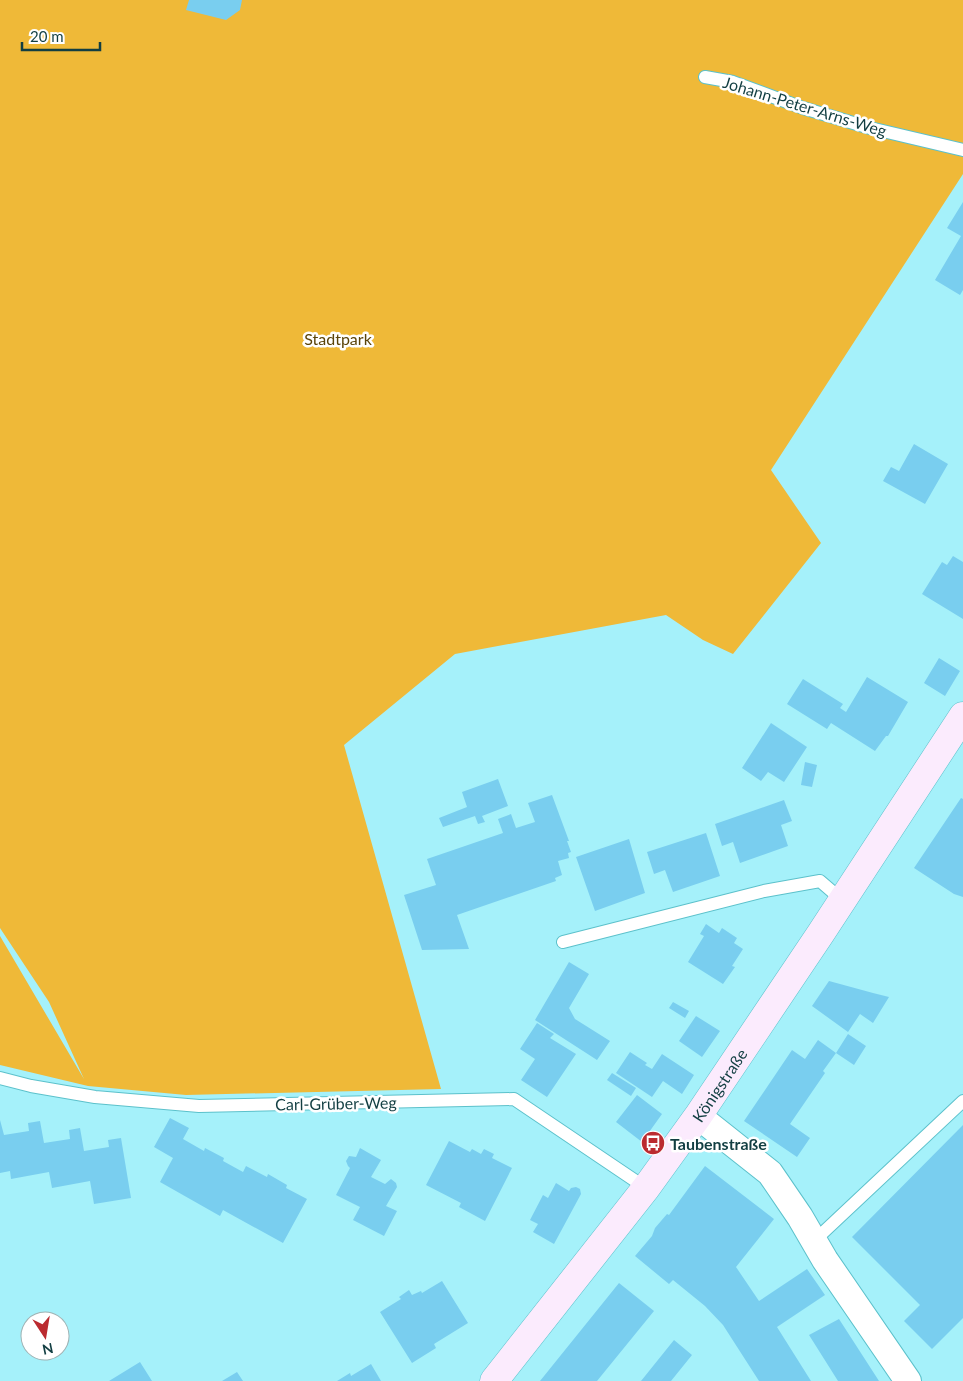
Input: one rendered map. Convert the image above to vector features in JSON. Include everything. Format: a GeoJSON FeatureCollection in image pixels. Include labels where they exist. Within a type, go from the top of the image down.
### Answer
{"type":"FeatureCollection","features":[{"type":"Feature","properties":{"kind":"main road","name":"Königstraße"},"geometry":{"type":"LineString","coordinates":[[494,1381],[646,1188],[698,1116],[963,716]]}},
{"type":"Feature","properties":{"kind":"street"},"geometry":{"type":"LineString","coordinates":[[698,1116],[770,1172],[785,1193],[825,1260],[908,1381]]}},
{"type":"Feature","properties":{"kind":"lane","name":"Johann-Peter-Arns-Weg"},"geometry":{"type":"LineString","coordinates":[[706,77],[733,82],[803,108],[860,125],[963,150]]}},
{"type":"Feature","properties":{"kind":"lane"},"geometry":{"type":"LineString","coordinates":[[563,942],[764,892],[820,881],[842,900]]}},
{"type":"Feature","properties":{"kind":"lane","name":"Carl-Grüber-Weg"},"geometry":{"type":"LineString","coordinates":[[0,1078],[31,1086],[95,1097],[199,1106],[514,1099],[646,1188]]}},
{"type":"Feature","properties":{"kind":"lane"},"geometry":{"type":"LineString","coordinates":[[814,1241],[963,1101]]}},
{"type":"Feature","properties":{"kind":"green space","name":"Stadtpark"},"geometry":{"type":"Polygon","coordinates":[[[0,0],[963,0],[963,174],[771,470],[821,543],[733,654],[703,640],[666,615],[455,654],[344,745],[441,1089],[186,1095],[88,1086],[0,1065],[0,936],[84,1079],[49,1002],[0,928],[0,0]]]}},
{"type":"Feature","properties":{"kind":"building"},"geometry":{"type":"Polygon","coordinates":[[[189,0],[242,0],[240,10],[226,20],[186,10],[189,0]]]}},
{"type":"Feature","properties":{"kind":"building"},"geometry":{"type":"Polygon","coordinates":[[[963,202],[963,290],[960,295],[935,280],[961,236],[947,228],[963,202]]]}},
{"type":"Feature","properties":{"kind":"building"},"geometry":{"type":"Polygon","coordinates":[[[914,444],[948,464],[925,504],[883,481],[891,467],[899,471],[914,444]]]}},
{"type":"Feature","properties":{"kind":"building"},"geometry":{"type":"Polygon","coordinates":[[[953,556],[963,562],[963,619],[922,594],[942,562],[947,565],[953,556]]]}},
{"type":"Feature","properties":{"kind":"building"},"geometry":{"type":"Polygon","coordinates":[[[939,658],[960,671],[945,696],[924,683],[939,658]]]}},
{"type":"Feature","properties":{"kind":"building"},"geometry":{"type":"Polygon","coordinates":[[[867,677],[908,702],[888,736],[886,736],[875,751],[831,723],[827,729],[787,704],[803,679],[843,704],[840,708],[846,712],[867,677]]]}},
{"type":"Feature","properties":{"kind":"building"},"geometry":{"type":"Polygon","coordinates":[[[771,723],[807,747],[784,782],[768,772],[761,781],[742,768],[771,723]]]}},
{"type":"Feature","properties":{"kind":"building"},"geometry":{"type":"Polygon","coordinates":[[[805,762],[817,765],[812,787],[801,785],[805,762]]]}},
{"type":"Feature","properties":{"kind":"building"},"geometry":{"type":"Polygon","coordinates":[[[498,779],[508,806],[482,816],[485,822],[478,824],[475,816],[443,827],[439,818],[467,807],[462,792],[498,779]]]}},
{"type":"Feature","properties":{"kind":"building"},"geometry":{"type":"Polygon","coordinates":[[[552,795],[569,841],[567,841],[571,852],[568,853],[569,858],[558,861],[562,875],[555,878],[556,881],[457,915],[469,949],[422,950],[404,895],[436,885],[427,859],[503,833],[498,819],[511,814],[516,828],[535,822],[528,803],[552,795]]]}},
{"type":"Feature","properties":{"kind":"building"},"geometry":{"type":"Polygon","coordinates":[[[961,798],[963,799],[963,897],[954,894],[914,868],[961,798]]]}},
{"type":"Feature","properties":{"kind":"building"},"geometry":{"type":"Polygon","coordinates":[[[784,800],[792,821],[781,825],[788,846],[740,863],[733,842],[722,846],[715,824],[784,800]]]}},
{"type":"Feature","properties":{"kind":"building"},"geometry":{"type":"Polygon","coordinates":[[[706,833],[720,876],[673,892],[665,870],[654,874],[647,852],[706,833]]]}},
{"type":"Feature","properties":{"kind":"building"},"geometry":{"type":"Polygon","coordinates":[[[629,839],[645,893],[595,911],[576,857],[629,839]]]}},
{"type":"Feature","properties":{"kind":"building"},"geometry":{"type":"Polygon","coordinates":[[[706,924],[719,933],[722,928],[737,938],[734,943],[743,949],[732,966],[735,967],[723,984],[688,962],[704,936],[700,934],[706,924]]]}},
{"type":"Feature","properties":{"kind":"building"},"geometry":{"type":"Polygon","coordinates":[[[569,962],[589,974],[569,1008],[575,1019],[610,1041],[597,1060],[535,1020],[569,962]]]}},
{"type":"Feature","properties":{"kind":"building"},"geometry":{"type":"Polygon","coordinates":[[[829,981],[889,997],[873,1023],[860,1014],[848,1032],[812,1006],[829,981]]]}},
{"type":"Feature","properties":{"kind":"building"},"geometry":{"type":"Polygon","coordinates":[[[673,1002],[689,1011],[685,1018],[669,1008],[673,1002]]]}},
{"type":"Feature","properties":{"kind":"building"},"geometry":{"type":"Polygon","coordinates":[[[696,1016],[720,1031],[702,1057],[679,1041],[696,1016]]]}},
{"type":"Feature","properties":{"kind":"building"},"geometry":{"type":"Polygon","coordinates":[[[537,1023],[554,1034],[550,1038],[576,1054],[547,1097],[521,1080],[535,1059],[520,1049],[537,1023]]]}},
{"type":"Feature","properties":{"kind":"building"},"geometry":{"type":"Polygon","coordinates":[[[848,1034],[866,1046],[854,1065],[836,1053],[848,1034]]]}},
{"type":"Feature","properties":{"kind":"building"},"geometry":{"type":"Polygon","coordinates":[[[818,1040],[836,1053],[823,1071],[825,1073],[790,1124],[810,1138],[797,1157],[744,1121],[792,1050],[805,1059],[818,1040]]]}},
{"type":"Feature","properties":{"kind":"building"},"geometry":{"type":"Polygon","coordinates":[[[630,1052],[647,1063],[645,1065],[652,1069],[662,1054],[694,1075],[682,1094],[663,1081],[652,1097],[616,1073],[630,1052]]]}},
{"type":"Feature","properties":{"kind":"building"},"geometry":{"type":"Polygon","coordinates":[[[612,1073],[636,1088],[631,1096],[607,1080],[612,1073]]]}},
{"type":"Feature","properties":{"kind":"building"},"geometry":{"type":"Polygon","coordinates":[[[637,1095],[662,1114],[642,1142],[616,1122],[637,1095]]]}},
{"type":"Feature","properties":{"kind":"building"},"geometry":{"type":"Polygon","coordinates":[[[170,1118],[189,1128],[183,1139],[204,1151],[205,1148],[224,1158],[223,1161],[243,1172],[246,1166],[267,1177],[268,1174],[287,1185],[286,1188],[307,1199],[283,1243],[223,1210],[220,1216],[160,1182],[173,1158],[154,1147],[170,1118]]]}},
{"type":"Feature","properties":{"kind":"building"},"geometry":{"type":"Polygon","coordinates":[[[0,1120],[4,1135],[29,1131],[28,1123],[40,1121],[44,1143],[70,1139],[69,1130],[80,1128],[84,1151],[109,1147],[108,1140],[121,1138],[131,1198],[94,1204],[90,1181],[52,1188],[49,1172],[11,1179],[10,1171],[0,1173],[0,1120]]]}},
{"type":"Feature","properties":{"kind":"building"},"geometry":{"type":"Polygon","coordinates":[[[963,1125],[963,1318],[932,1349],[904,1321],[920,1305],[852,1237],[963,1125]]]}},
{"type":"Feature","properties":{"kind":"building"},"geometry":{"type":"Polygon","coordinates":[[[449,1141],[470,1152],[472,1149],[481,1154],[484,1149],[494,1154],[492,1158],[512,1168],[485,1221],[459,1207],[461,1203],[426,1185],[449,1141]]]}},
{"type":"Feature","properties":{"kind":"building"},"geometry":{"type":"Polygon","coordinates":[[[360,1148],[381,1160],[371,1177],[385,1184],[391,1179],[396,1183],[397,1187],[386,1206],[397,1211],[384,1236],[353,1220],[360,1207],[336,1195],[350,1168],[346,1161],[349,1156],[356,1157],[360,1148]]]}},
{"type":"Feature","properties":{"kind":"building"},"geometry":{"type":"Polygon","coordinates":[[[705,1166],[774,1219],[736,1267],[759,1301],[807,1269],[825,1295],[777,1327],[811,1381],[759,1381],[723,1325],[705,1306],[673,1280],[669,1284],[635,1256],[652,1236],[655,1228],[667,1214],[669,1215],[705,1166]]]}},
{"type":"Feature","properties":{"kind":"building"},"geometry":{"type":"Polygon","coordinates":[[[556,1183],[569,1191],[571,1188],[576,1187],[580,1189],[581,1194],[554,1244],[533,1232],[538,1224],[530,1220],[543,1195],[548,1198],[556,1183]]]}},
{"type":"Feature","properties":{"kind":"building"},"geometry":{"type":"Polygon","coordinates":[[[442,1281],[468,1323],[434,1344],[436,1348],[412,1363],[380,1312],[401,1299],[399,1297],[409,1290],[412,1295],[421,1291],[422,1293],[442,1281]]]}},
{"type":"Feature","properties":{"kind":"building"},"geometry":{"type":"Polygon","coordinates":[[[619,1283],[654,1311],[597,1381],[540,1381],[619,1283]]]}},
{"type":"Feature","properties":{"kind":"building"},"geometry":{"type":"Polygon","coordinates":[[[839,1319],[879,1381],[838,1381],[809,1335],[839,1319]]]}},
{"type":"Feature","properties":{"kind":"building"},"geometry":{"type":"Polygon","coordinates":[[[674,1340],[692,1355],[671,1381],[641,1381],[674,1340]]]}},
{"type":"Feature","properties":{"kind":"building"},"geometry":{"type":"Polygon","coordinates":[[[140,1362],[152,1381],[109,1381],[140,1362]]]}},
{"type":"Feature","properties":{"kind":"building"},"geometry":{"type":"Polygon","coordinates":[[[371,1364],[381,1381],[337,1381],[350,1373],[351,1376],[371,1364]]]}},
{"type":"Feature","properties":{"kind":"building"},"geometry":{"type":"Polygon","coordinates":[[[237,1372],[243,1381],[222,1381],[237,1372]]]}},
{"type":"Feature","properties":{"kind":"place","name":"Taubenstraße"},"geometry":{"type":"Point","coordinates":[653,1143]}}]}
